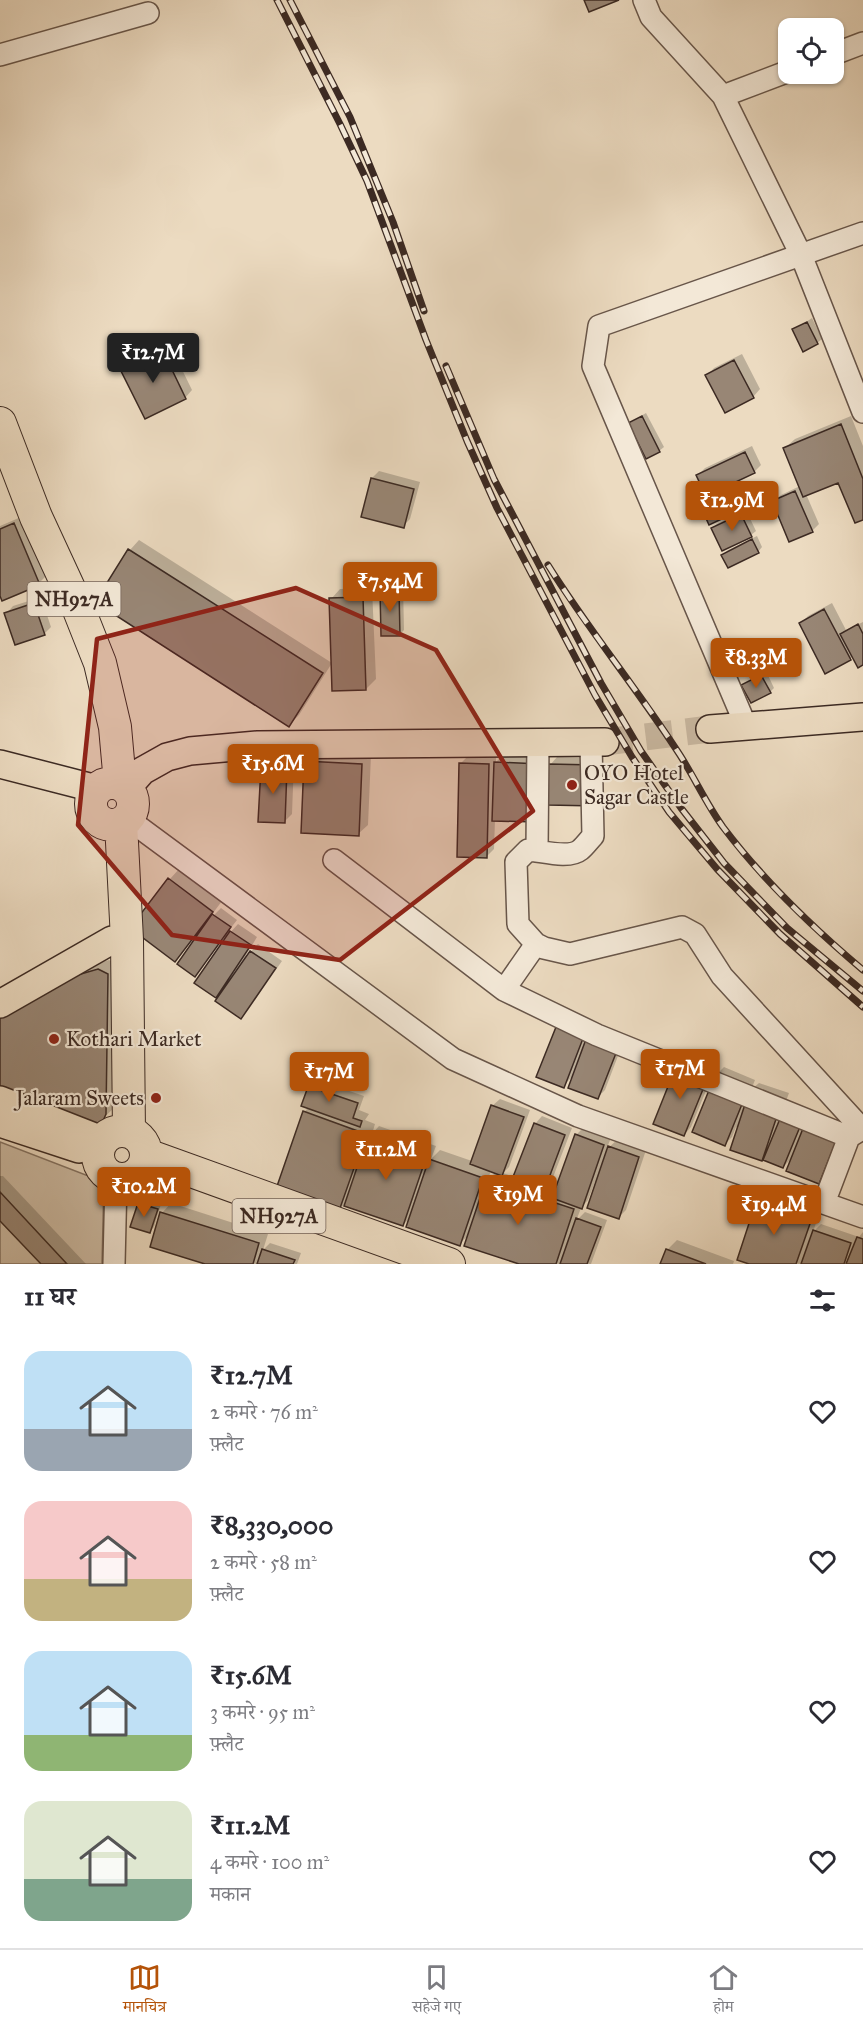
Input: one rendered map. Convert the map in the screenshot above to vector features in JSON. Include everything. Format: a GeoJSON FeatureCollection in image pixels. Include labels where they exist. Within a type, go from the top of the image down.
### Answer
{"type":"FeatureCollection","features":[{"type":"Feature","properties":{"kind":"highway","name":"NH927A"},"geometry":{"type":"LineString","coordinates":[[0,423],[36,517],[79,610],[100,663],[115,726],[112,940],[121,1152]]}},
{"type":"Feature","properties":{"kind":"highway","name":"NH927A"},"geometry":{"type":"LineString","coordinates":[[0,463],[82,663],[114,801],[127,940],[121,1152]]}},
{"type":"Feature","properties":{"kind":"highway","name":"NH927A"},"geometry":{"type":"LineString","coordinates":[[121,1152],[414,1264]]}},
{"type":"Feature","properties":{"kind":"highway","name":"NH927A"},"geometry":{"type":"LineString","coordinates":[[121,1152],[449,1264]]}},
{"type":"Feature","properties":{"kind":"main road"},"geometry":{"type":"LineString","coordinates":[[710,729],[863,717]]}},
{"type":"Feature","properties":{"kind":"main road"},"geometry":{"type":"LineString","coordinates":[[0,764],[114,801],[142,771],[167,757],[190,751],[258,745],[598,743]]}},
{"type":"Feature","properties":{"kind":"main road"},"geometry":{"type":"LineString","coordinates":[[0,1004],[112,940]]}},
{"type":"Feature","properties":{"kind":"main road"},"geometry":{"type":"LineString","coordinates":[[0,1100],[121,1152]]}},
{"type":"Feature","properties":{"kind":"main road"},"geometry":{"type":"LineString","coordinates":[[0,1123],[121,1152]]}},
{"type":"Feature","properties":{"kind":"street"},"geometry":{"type":"LineString","coordinates":[[644,0],[651,17],[723,96],[801,255],[863,412]]}},
{"type":"Feature","properties":{"kind":"street"},"geometry":{"type":"LineString","coordinates":[[0,55],[148,13]]}},
{"type":"Feature","properties":{"kind":"street"},"geometry":{"type":"LineString","coordinates":[[844,50],[863,43]]}},
{"type":"Feature","properties":{"kind":"street"},"geometry":{"type":"LineString","coordinates":[[723,96],[778,75]]}},
{"type":"Feature","properties":{"kind":"street"},"geometry":{"type":"LineString","coordinates":[[746,726],[593,366],[599,326],[863,233]]}},
{"type":"Feature","properties":{"kind":"street"},"geometry":{"type":"LineString","coordinates":[[537,850],[538,743]]}},
{"type":"Feature","properties":{"kind":"street"},"geometry":{"type":"LineString","coordinates":[[598,743],[593,836],[578,852],[560,854],[528,850],[516,862],[518,924],[536,944],[570,954],[681,927],[696,934],[722,976],[792,1050],[858,1132]]}},
{"type":"Feature","properties":{"kind":"street"},"geometry":{"type":"LineString","coordinates":[[114,801],[453,1059],[578,1116],[863,1217]]}},
{"type":"Feature","properties":{"kind":"street"},"geometry":{"type":"LineString","coordinates":[[334,860],[504,990],[597,1035],[858,1132]]}},
{"type":"Feature","properties":{"kind":"street"},"geometry":{"type":"LineString","coordinates":[[504,990],[536,944]]}},
{"type":"Feature","properties":{"kind":"street"},"geometry":{"type":"LineString","coordinates":[[824,1203],[858,1132]]}},
{"type":"Feature","properties":{"kind":"street"},"geometry":{"type":"LineString","coordinates":[[114,1264],[121,1152]]}},
{"type":"Feature","properties":{"kind":"highlighted area"},"geometry":{"type":"Polygon","coordinates":[[[296,588],[436,650],[533,811],[340,960],[172,935],[78,825],[97,639],[296,588]]]}},
{"type":"Feature","properties":{"kind":"shaded area"},"geometry":{"type":"Polygon","coordinates":[[[0,1142],[104,1182],[102,1264],[0,1264],[0,1142]]]}},
{"type":"Feature","properties":{"kind":"building"},"geometry":{"type":"Polygon","coordinates":[[[584,0],[619,0],[589,12],[584,0]]]}},
{"type":"Feature","properties":{"kind":"building"},"geometry":{"type":"Polygon","coordinates":[[[807,322],[818,344],[803,352],[792,329],[807,322]]]}},
{"type":"Feature","properties":{"kind":"building"},"geometry":{"type":"Polygon","coordinates":[[[162,349],[186,399],[145,419],[120,369],[162,349]]]}},
{"type":"Feature","properties":{"kind":"building"},"geometry":{"type":"Polygon","coordinates":[[[734,360],[754,398],[725,413],[705,375],[734,360]]]}},
{"type":"Feature","properties":{"kind":"building"},"geometry":{"type":"Polygon","coordinates":[[[642,416],[660,452],[646,459],[628,423],[642,416]]]}},
{"type":"Feature","properties":{"kind":"building"},"geometry":{"type":"Polygon","coordinates":[[[841,424],[863,479],[863,520],[855,523],[838,483],[803,497],[783,448],[841,424]]]}},
{"type":"Feature","properties":{"kind":"building"},"geometry":{"type":"Polygon","coordinates":[[[745,452],[755,473],[706,496],[696,475],[745,452]]]}},
{"type":"Feature","properties":{"kind":"building"},"geometry":{"type":"Polygon","coordinates":[[[371,478],[414,489],[404,528],[361,517],[371,478]]]}},
{"type":"Feature","properties":{"kind":"building"},"geometry":{"type":"Polygon","coordinates":[[[795,491],[813,532],[789,542],[772,501],[795,491]]]}},
{"type":"Feature","properties":{"kind":"building"},"geometry":{"type":"Polygon","coordinates":[[[733,493],[741,510],[709,525],[701,507],[733,493]]]}},
{"type":"Feature","properties":{"kind":"building"},"geometry":{"type":"Polygon","coordinates":[[[741,514],[752,537],[722,551],[711,528],[741,514]]]}},
{"type":"Feature","properties":{"kind":"building"},"geometry":{"type":"Polygon","coordinates":[[[14,523],[40,585],[2,601],[0,596],[0,529],[14,523]]]}},
{"type":"Feature","properties":{"kind":"building"},"geometry":{"type":"Polygon","coordinates":[[[752,539],[759,553],[728,568],[721,555],[752,539]]]}},
{"type":"Feature","properties":{"kind":"building"},"geometry":{"type":"Polygon","coordinates":[[[128,549],[323,673],[289,727],[95,602],[128,549]]]}},
{"type":"Feature","properties":{"kind":"building"},"geometry":{"type":"Polygon","coordinates":[[[399,589],[400,636],[381,636],[380,590],[399,589]]]}},
{"type":"Feature","properties":{"kind":"building"},"geometry":{"type":"Polygon","coordinates":[[[363,597],[366,690],[332,691],[329,598],[363,597]]]}},
{"type":"Feature","properties":{"kind":"building"},"geometry":{"type":"Polygon","coordinates":[[[34,603],[45,635],[15,645],[4,613],[34,603]]]}},
{"type":"Feature","properties":{"kind":"building"},"geometry":{"type":"Polygon","coordinates":[[[824,609],[851,660],[825,674],[799,623],[824,609]]]}},
{"type":"Feature","properties":{"kind":"building"},"geometry":{"type":"Polygon","coordinates":[[[858,624],[863,634],[863,665],[858,668],[840,634],[858,624]]]}},
{"type":"Feature","properties":{"kind":"building"},"geometry":{"type":"Polygon","coordinates":[[[761,675],[771,693],[751,703],[741,685],[761,675]]]}},
{"type":"Feature","properties":{"kind":"building"},"geometry":{"type":"Polygon","coordinates":[[[304,761],[362,764],[359,836],[301,833],[304,761]]]}},
{"type":"Feature","properties":{"kind":"building"},"geometry":{"type":"Polygon","coordinates":[[[494,762],[540,764],[538,822],[492,821],[494,762]]]}},
{"type":"Feature","properties":{"kind":"building"},"geometry":{"type":"Polygon","coordinates":[[[459,763],[489,764],[487,858],[457,857],[459,763]]]}},
{"type":"Feature","properties":{"kind":"building","name":"OYO Hotel Sagar Castle"},"geometry":{"type":"Polygon","coordinates":[[[548,764],[596,765],[596,806],[548,805],[548,764]]]}},
{"type":"Feature","properties":{"kind":"building"},"geometry":{"type":"Polygon","coordinates":[[[261,767],[287,768],[285,823],[258,822],[261,767]]]}},
{"type":"Feature","properties":{"kind":"building"},"geometry":{"type":"Polygon","coordinates":[[[168,878],[213,912],[175,962],[130,928],[168,878]]]}},
{"type":"Feature","properties":{"kind":"building"},"geometry":{"type":"Polygon","coordinates":[[[212,914],[231,927],[195,977],[177,964],[212,914]]]}},
{"type":"Feature","properties":{"kind":"building"},"geometry":{"type":"Polygon","coordinates":[[[230,931],[251,945],[216,998],[194,983],[230,931]]]}},
{"type":"Feature","properties":{"kind":"building"},"geometry":{"type":"Polygon","coordinates":[[[250,951],[276,968],[241,1019],[215,1001],[250,951]]]}},
{"type":"Feature","properties":{"kind":"building","name":"Kothari Market"},"geometry":{"type":"Polygon","coordinates":[[[98,969],[108,974],[106,1114],[103,1121],[94,1125],[0,1093],[0,1015],[74,976],[98,969]]]}},
{"type":"Feature","properties":{"kind":"building"},"geometry":{"type":"Polygon","coordinates":[[[560,1017],[587,1028],[564,1088],[536,1077],[560,1017]]]}},
{"type":"Feature","properties":{"kind":"building"},"geometry":{"type":"Polygon","coordinates":[[[589,1031],[620,1043],[598,1099],[568,1088],[589,1031]]]}},
{"type":"Feature","properties":{"kind":"building"},"geometry":{"type":"Polygon","coordinates":[[[677,1064],[708,1077],[684,1136],[653,1124],[677,1064]]]}},
{"type":"Feature","properties":{"kind":"building"},"geometry":{"type":"Polygon","coordinates":[[[313,1073],[324,1077],[320,1090],[358,1103],[353,1118],[362,1121],[360,1127],[301,1106],[313,1073]]]}},
{"type":"Feature","properties":{"kind":"building"},"geometry":{"type":"Polygon","coordinates":[[[716,1073],[749,1087],[725,1146],[692,1132],[716,1073]]]}},
{"type":"Feature","properties":{"kind":"building"},"geometry":{"type":"Polygon","coordinates":[[[750,1089],[782,1101],[762,1161],[730,1150],[750,1089]]]}},
{"type":"Feature","properties":{"kind":"building"},"geometry":{"type":"Polygon","coordinates":[[[491,1105],[524,1117],[502,1176],[470,1164],[491,1105]]]}},
{"type":"Feature","properties":{"kind":"building"},"geometry":{"type":"Polygon","coordinates":[[[784,1109],[804,1117],[783,1168],[763,1160],[784,1109]]]}},
{"type":"Feature","properties":{"kind":"building"},"geometry":{"type":"Polygon","coordinates":[[[303,1111],[366,1134],[339,1211],[276,1189],[303,1111]]]}},
{"type":"Feature","properties":{"kind":"building"},"geometry":{"type":"Polygon","coordinates":[[[534,1123],[565,1135],[543,1194],[511,1182],[534,1123]]]}},
{"type":"Feature","properties":{"kind":"building"},"geometry":{"type":"Polygon","coordinates":[[[804,1126],[837,1139],[819,1184],[786,1171],[804,1126]]]}},
{"type":"Feature","properties":{"kind":"building"},"geometry":{"type":"Polygon","coordinates":[[[575,1134],[604,1145],[582,1209],[552,1198],[575,1134]]]}},
{"type":"Feature","properties":{"kind":"building"},"geometry":{"type":"Polygon","coordinates":[[[368,1135],[427,1155],[403,1226],[344,1206],[368,1135]]]}},
{"type":"Feature","properties":{"kind":"building"},"geometry":{"type":"Polygon","coordinates":[[[608,1146],[639,1157],[619,1219],[587,1208],[608,1146]]]}},
{"type":"Feature","properties":{"kind":"building"},"geometry":{"type":"Polygon","coordinates":[[[429,1159],[483,1178],[460,1246],[406,1227],[429,1159]]]}},
{"type":"Feature","properties":{"kind":"building"},"geometry":{"type":"Polygon","coordinates":[[[486,1180],[574,1209],[556,1264],[519,1264],[464,1246],[486,1180]]]}},
{"type":"Feature","properties":{"kind":"building"},"geometry":{"type":"Polygon","coordinates":[[[0,1192],[67,1264],[41,1264],[0,1221],[0,1192]]]}},
{"type":"Feature","properties":{"kind":"building"},"geometry":{"type":"Polygon","coordinates":[[[757,1199],[812,1218],[796,1264],[749,1264],[737,1260],[757,1199]]]}},
{"type":"Feature","properties":{"kind":"building"},"geometry":{"type":"Polygon","coordinates":[[[138,1203],[158,1209],[150,1233],[130,1227],[138,1203]]]}},
{"type":"Feature","properties":{"kind":"building"},"geometry":{"type":"Polygon","coordinates":[[[160,1212],[259,1243],[253,1264],[205,1264],[150,1247],[160,1212]]]}},
{"type":"Feature","properties":{"kind":"building"},"geometry":{"type":"Polygon","coordinates":[[[576,1218],[601,1227],[587,1264],[560,1264],[576,1218]]]}},
{"type":"Feature","properties":{"kind":"building"},"geometry":{"type":"Polygon","coordinates":[[[813,1230],[851,1243],[844,1264],[801,1264],[813,1230]]]}},
{"type":"Feature","properties":{"kind":"building"},"geometry":{"type":"Polygon","coordinates":[[[857,1237],[863,1239],[863,1264],[846,1264],[857,1237]]]}},
{"type":"Feature","properties":{"kind":"building"},"geometry":{"type":"Polygon","coordinates":[[[262,1249],[295,1260],[293,1264],[257,1264],[262,1249]]]}},
{"type":"Feature","properties":{"kind":"building"},"geometry":{"type":"Polygon","coordinates":[[[666,1249],[706,1264],[660,1264],[666,1249]]]}},
{"type":"Feature","properties":{"kind":"tunnel"},"geometry":{"type":"LineString","coordinates":[[605,742],[710,729]]}},
{"type":"Feature","properties":{"kind":"railway"},"geometry":{"type":"LineString","coordinates":[[277,0],[367,181],[426,340],[497,508],[595,695],[632,757],[669,812],[717,869],[780,934],[863,1007]]}},
{"type":"Feature","properties":{"kind":"railway"},"geometry":{"type":"LineString","coordinates":[[290,0],[350,117],[393,222],[424,311]]}},
{"type":"Feature","properties":{"kind":"railway"},"geometry":{"type":"LineString","coordinates":[[446,366],[494,479],[601,683],[641,751],[681,808],[724,863],[787,928],[863,991]]}},
{"type":"Feature","properties":{"kind":"railway"},"geometry":{"type":"LineString","coordinates":[[548,565],[676,749],[710,808],[738,847],[789,902],[863,970]]}},
{"type":"Feature","properties":{"kind":"place","name":"OYO Hotel Sagar Castle"},"geometry":{"type":"Point","coordinates":[572,785]}},
{"type":"Feature","properties":{"kind":"place","name":"Kothari Market"},"geometry":{"type":"Point","coordinates":[54,1039]}},
{"type":"Feature","properties":{"kind":"place","name":"Jalaram Sweets"},"geometry":{"type":"Point","coordinates":[156,1098]}}]}
